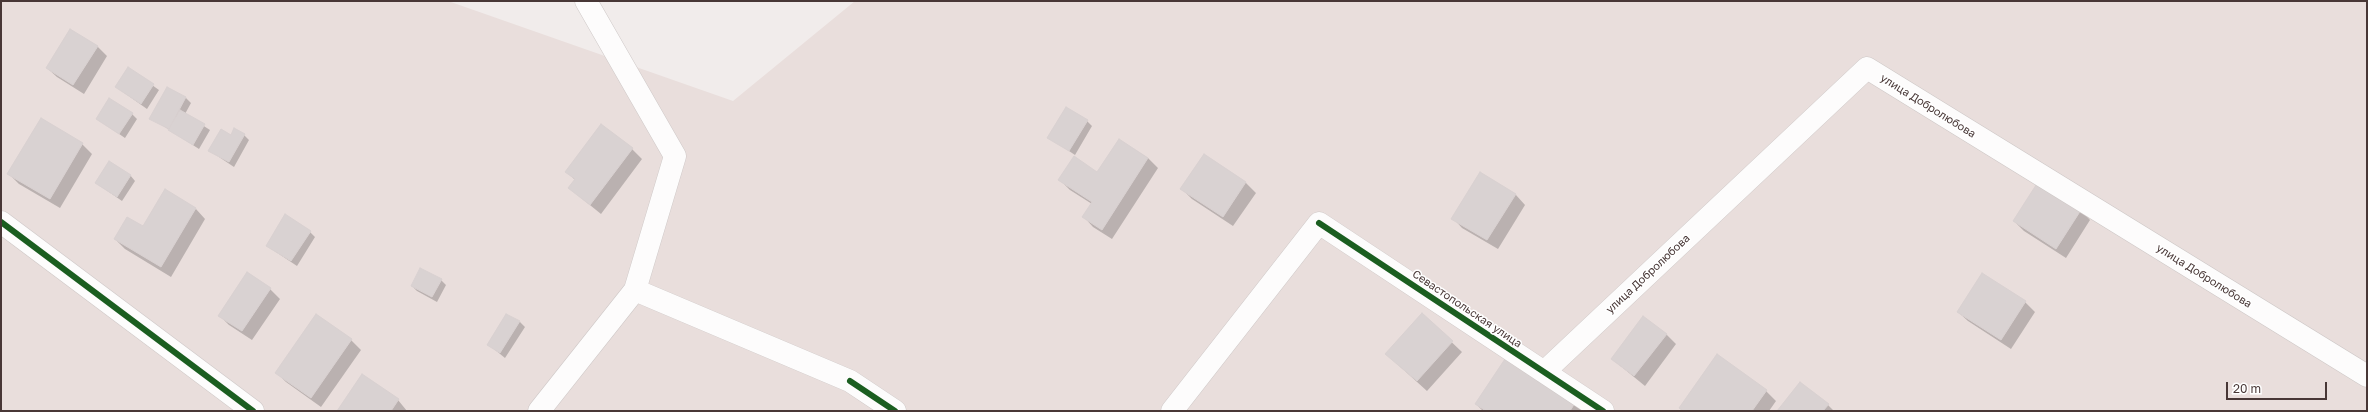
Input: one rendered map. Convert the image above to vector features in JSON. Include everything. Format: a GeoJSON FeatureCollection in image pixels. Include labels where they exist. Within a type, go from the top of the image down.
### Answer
{"type":"FeatureCollection","features":[{"type":"Feature","properties":{"kind":"street"},"geometry":{"type":"LineString","coordinates":[[539,411],[635,290],[675,156],[586,1]]}},
{"type":"Feature","properties":{"kind":"street","name":"улица Добролюбова"},"geometry":{"type":"LineString","coordinates":[[1544,372],[1867,68],[2367,376]]}},
{"type":"Feature","properties":{"kind":"street"},"geometry":{"type":"LineString","coordinates":[[1,222],[253,411]]}},
{"type":"Feature","properties":{"kind":"street","name":"Севастопольская улица"},"geometry":{"type":"LineString","coordinates":[[1172,411],[1319,223],[1603,411]]}},
{"type":"Feature","properties":{"kind":"street"},"geometry":{"type":"LineString","coordinates":[[635,290],[850,381],[895,411]]}},
{"type":"Feature","properties":{"kind":"shaded area"},"geometry":{"type":"Polygon","coordinates":[[[1,1],[448,1],[733,101],[855,1],[2367,1],[2367,411],[1,411],[1,1]]]}},
{"type":"Feature","properties":{"kind":"building"},"geometry":{"type":"Polygon","coordinates":[[[70,29],[98,46],[73,85],[46,68],[70,29]]]}},
{"type":"Feature","properties":{"kind":"building"},"geometry":{"type":"Polygon","coordinates":[[[128,67],[154,84],[141,104],[115,87],[128,67]]]}},
{"type":"Feature","properties":{"kind":"building"},"geometry":{"type":"Polygon","coordinates":[[[167,87],[186,97],[169,129],[149,119],[167,87]]]}},
{"type":"Feature","properties":{"kind":"building"},"geometry":{"type":"Polygon","coordinates":[[[109,98],[133,113],[119,134],[96,119],[109,98]]]}},
{"type":"Feature","properties":{"kind":"building"},"geometry":{"type":"Polygon","coordinates":[[[1066,107],[1088,120],[1069,151],[1047,138],[1066,107]]]}},
{"type":"Feature","properties":{"kind":"building"},"geometry":{"type":"Polygon","coordinates":[[[180,110],[205,124],[193,145],[168,130],[180,110]]]}},
{"type":"Feature","properties":{"kind":"building"},"geometry":{"type":"Polygon","coordinates":[[[41,118],[83,143],[50,199],[7,174],[41,118]]]}},
{"type":"Feature","properties":{"kind":"building"},"geometry":{"type":"Polygon","coordinates":[[[601,124],[633,148],[590,205],[568,188],[575,179],[565,172],[601,124]]]}},
{"type":"Feature","properties":{"kind":"building"},"geometry":{"type":"Polygon","coordinates":[[[234,128],[245,134],[229,162],[208,151],[221,129],[231,135],[234,128]]]}},
{"type":"Feature","properties":{"kind":"building"},"geometry":{"type":"Polygon","coordinates":[[[1119,139],[1148,158],[1102,230],[1082,217],[1092,202],[1058,180],[1074,156],[1097,172],[1119,139]]]}},
{"type":"Feature","properties":{"kind":"building"},"geometry":{"type":"Polygon","coordinates":[[[1204,154],[1246,182],[1223,217],[1180,189],[1204,154]]]}},
{"type":"Feature","properties":{"kind":"building"},"geometry":{"type":"Polygon","coordinates":[[[109,161],[131,175],[117,197],[95,183],[109,161]]]}},
{"type":"Feature","properties":{"kind":"building"},"geometry":{"type":"Polygon","coordinates":[[[1480,172],[1516,194],[1487,240],[1451,219],[1480,172]]]}},
{"type":"Feature","properties":{"kind":"building"},"geometry":{"type":"Polygon","coordinates":[[[2038,182],[2081,210],[2056,249],[2013,221],[2038,182]]]}},
{"type":"Feature","properties":{"kind":"building"},"geometry":{"type":"Polygon","coordinates":[[[165,189],[196,208],[161,267],[114,239],[127,217],[143,226],[165,189]]]}},
{"type":"Feature","properties":{"kind":"building"},"geometry":{"type":"Polygon","coordinates":[[[285,214],[311,231],[291,261],[266,246],[285,214]]]}},
{"type":"Feature","properties":{"kind":"building"},"geometry":{"type":"Polygon","coordinates":[[[420,268],[442,279],[432,297],[411,286],[420,268]]]}},
{"type":"Feature","properties":{"kind":"building"},"geometry":{"type":"Polygon","coordinates":[[[247,272],[271,288],[242,331],[218,316],[247,272]]]}},
{"type":"Feature","properties":{"kind":"building"},"geometry":{"type":"Polygon","coordinates":[[[1982,273],[2026,301],[2001,340],[1957,312],[1982,273]]]}},
{"type":"Feature","properties":{"kind":"building"},"geometry":{"type":"Polygon","coordinates":[[[1422,313],[1453,341],[1417,381],[1385,354],[1422,313]]]}},
{"type":"Feature","properties":{"kind":"building"},"geometry":{"type":"Polygon","coordinates":[[[316,314],[352,339],[311,398],[275,373],[316,314]]]}},
{"type":"Feature","properties":{"kind":"building"},"geometry":{"type":"Polygon","coordinates":[[[506,314],[520,321],[500,353],[487,345],[506,314]]]}},
{"type":"Feature","properties":{"kind":"building"},"geometry":{"type":"Polygon","coordinates":[[[1643,316],[1667,334],[1634,376],[1611,359],[1643,316]]]}},
{"type":"Feature","properties":{"kind":"building"},"geometry":{"type":"Polygon","coordinates":[[[1717,354],[1767,390],[1752,411],[1683,411],[1679,408],[1717,354]]]}},
{"type":"Feature","properties":{"kind":"building"},"geometry":{"type":"Polygon","coordinates":[[[1505,359],[1557,393],[1578,398],[1570,411],[1486,411],[1475,404],[1505,359]]]}},
{"type":"Feature","properties":{"kind":"building"},"geometry":{"type":"Polygon","coordinates":[[[362,374],[399,399],[391,411],[337,411],[362,374]]]}},
{"type":"Feature","properties":{"kind":"building"},"geometry":{"type":"Polygon","coordinates":[[[1800,382],[1829,404],[1823,411],[1777,411],[1800,382]]]}},
{"type":"Feature","properties":{"kind":"cycle path"},"geometry":{"type":"LineString","coordinates":[[1,222],[253,411]]}},
{"type":"Feature","properties":{"kind":"cycle path"},"geometry":{"type":"LineString","coordinates":[[1319,223],[1603,411]]}},
{"type":"Feature","properties":{"kind":"cycle path"},"geometry":{"type":"LineString","coordinates":[[850,381],[895,411]]}}]}
